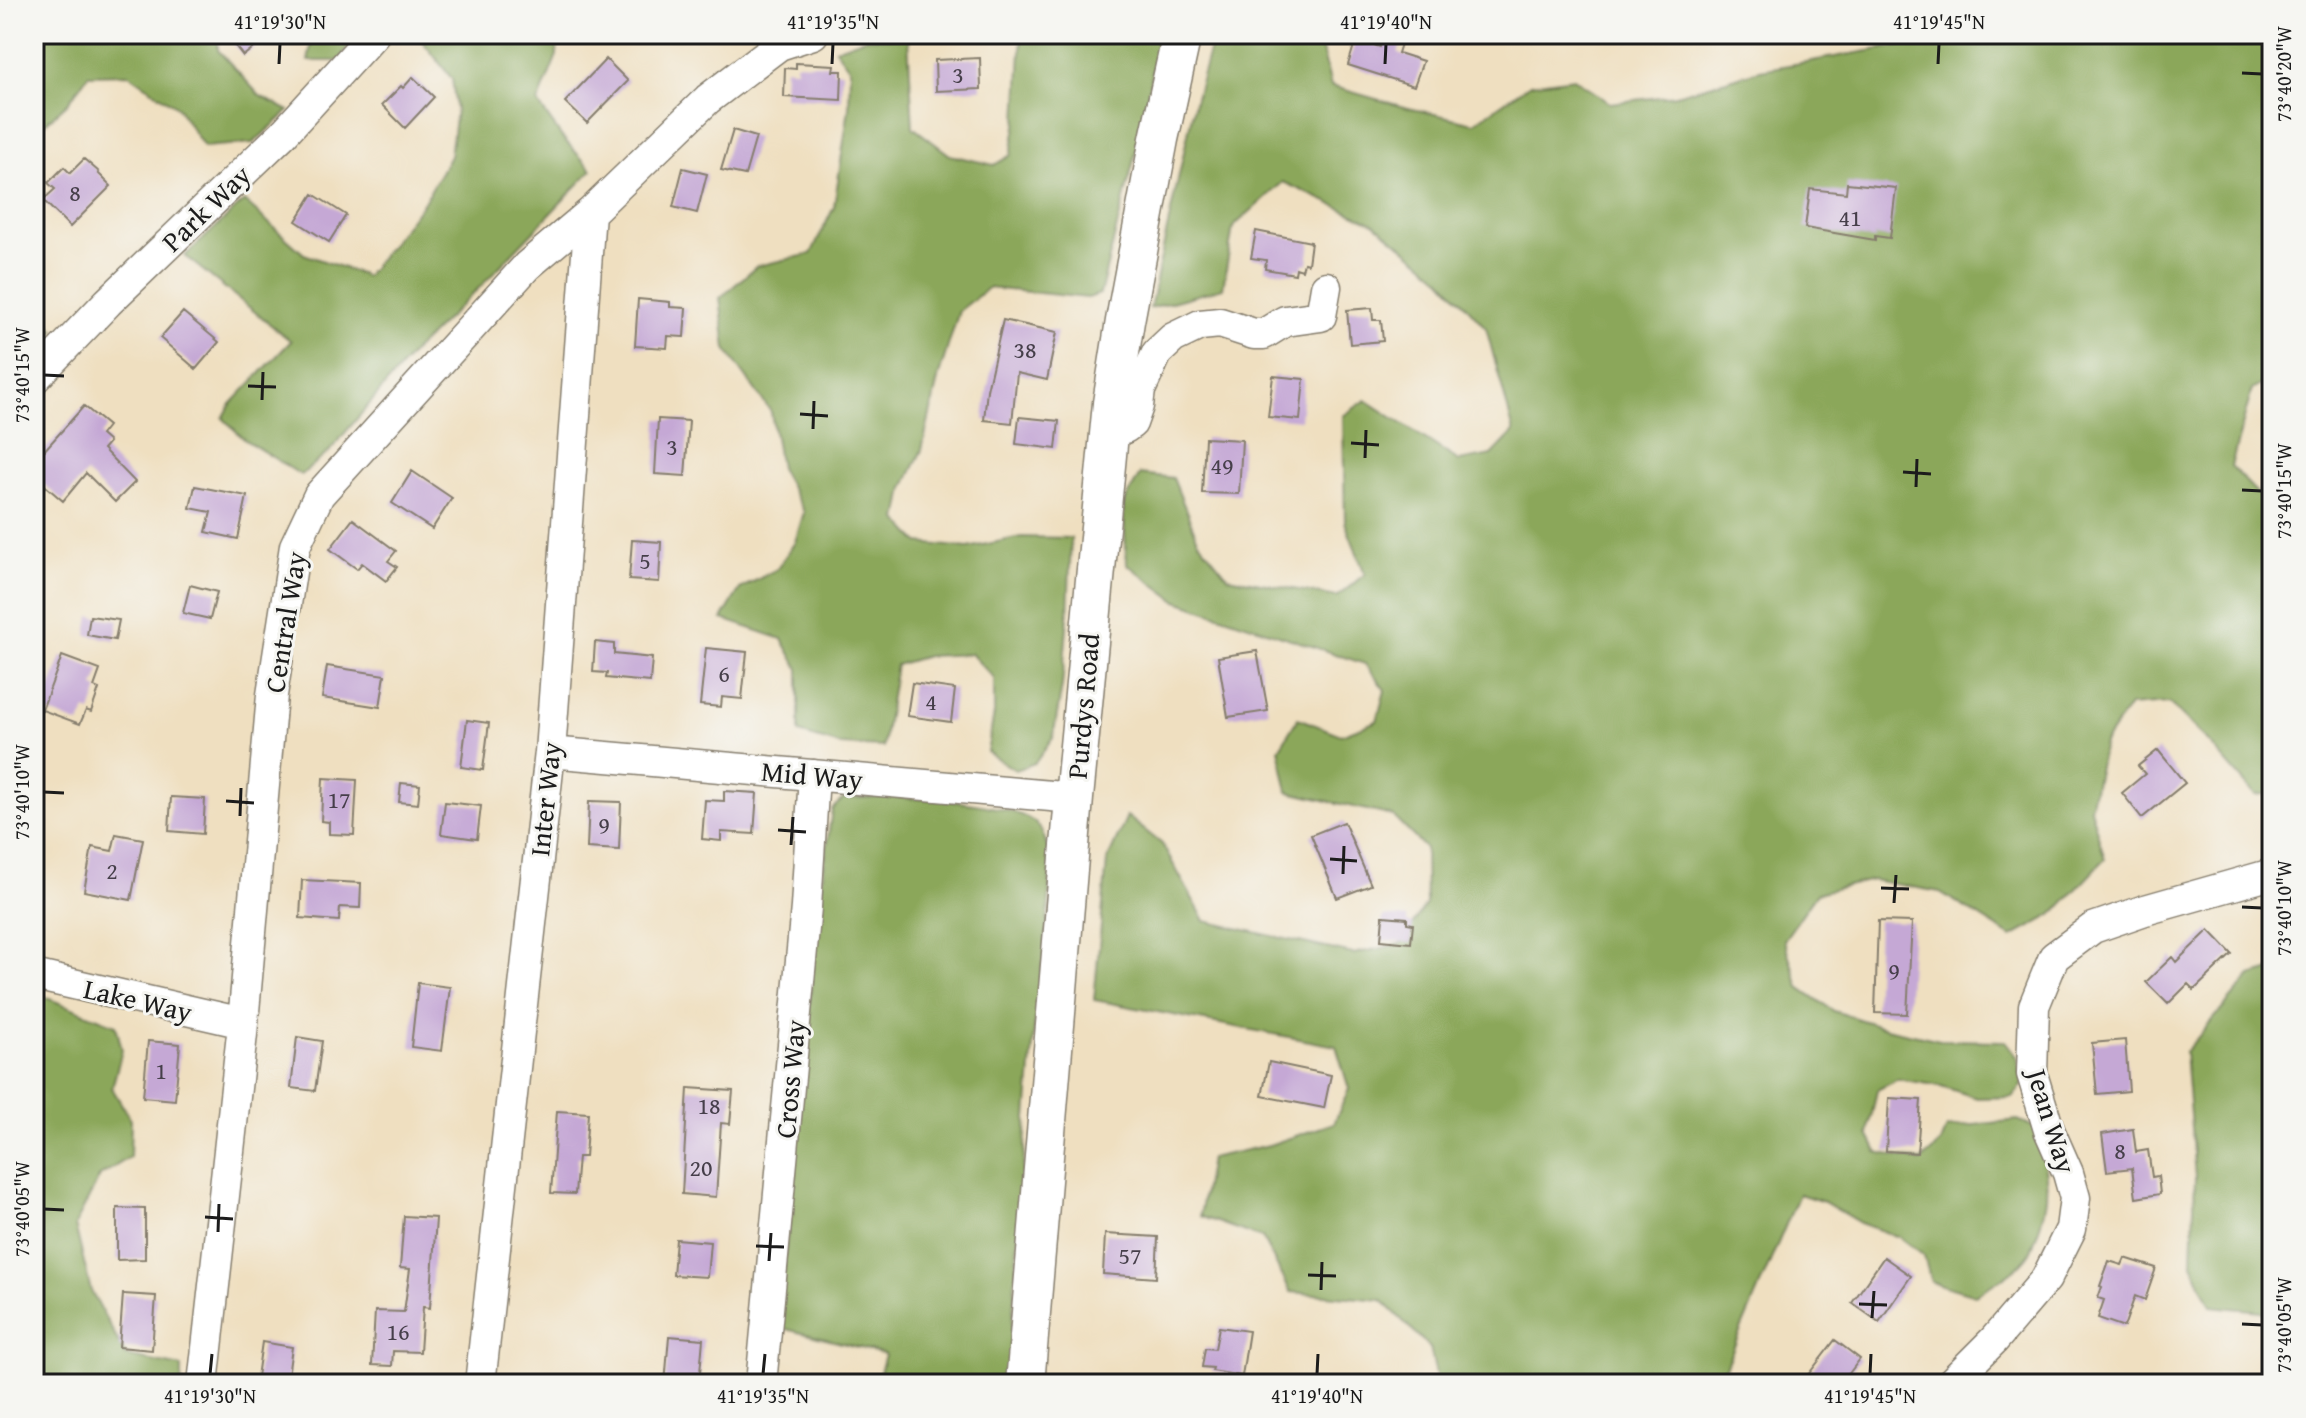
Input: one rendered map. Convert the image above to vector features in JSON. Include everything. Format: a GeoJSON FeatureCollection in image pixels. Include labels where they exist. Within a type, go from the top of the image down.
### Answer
{"type":"FeatureCollection","features":[{"type":"Feature","properties":{"kind":"main road","name":"Purdys Road"},"geometry":{"type":"LineString","coordinates":[[1025,1384],[1074,798],[1110,426],[1128,306],[1182,34]]}},
{"type":"Feature","properties":{"kind":"street","name":"Park Way"},"geometry":{"type":"LineString","coordinates":[[34,379],[108,302],[283,134],[374,34]]}},
{"type":"Feature","properties":{"kind":"street","name":"Central Way"},"geometry":{"type":"LineString","coordinates":[[203,1384],[243,1023],[272,695],[295,546],[319,495],[527,266],[590,213],[708,99],[779,45],[813,34]]}},
{"type":"Feature","properties":{"kind":"street","name":"Inter Way"},"geometry":{"type":"LineString","coordinates":[[480,1384],[550,752],[590,213]]}},
{"type":"Feature","properties":{"kind":"street"},"geometry":{"type":"LineString","coordinates":[[1110,426],[1125,428],[1132,423],[1140,390],[1157,353],[1173,338],[1200,325],[1220,323],[1254,334],[1264,334],[1285,321],[1321,316],[1326,287]]}},
{"type":"Feature","properties":{"kind":"street","name":"Mid Way"},"geometry":{"type":"LineString","coordinates":[[550,752],[1074,798]]}},
{"type":"Feature","properties":{"kind":"street","name":"Cross Way"},"geometry":{"type":"LineString","coordinates":[[761,1384],[806,907],[814,775]]}},
{"type":"Feature","properties":{"kind":"street","name":"Jean Way"},"geometry":{"type":"LineString","coordinates":[[1950,1384],[1994,1340],[2046,1279],[2071,1229],[2075,1198],[2032,1074],[2034,1006],[2054,957],[2093,928],[2272,874]]}},
{"type":"Feature","properties":{"kind":"street","name":"Lake Way"},"geometry":{"type":"LineString","coordinates":[[34,975],[243,1023]]}},
{"type":"Feature","properties":{"kind":"green space"},"geometry":{"type":"Polygon","coordinates":[[[34,34],[218,34],[218,50],[260,96],[289,111],[253,143],[204,147],[177,107],[129,74],[88,75],[68,103],[34,133],[34,34]]]}},
{"type":"Feature","properties":{"kind":"green space"},"geometry":{"type":"Polygon","coordinates":[[[313,34],[356,34],[339,61],[308,61],[313,34]]]}},
{"type":"Feature","properties":{"kind":"green space"},"geometry":{"type":"Polygon","coordinates":[[[417,34],[558,34],[557,55],[538,103],[562,137],[592,170],[415,350],[328,453],[301,475],[245,440],[223,418],[231,404],[291,341],[185,256],[244,201],[304,254],[366,276],[424,202],[450,156],[456,110],[452,79],[417,34]]]}},
{"type":"Feature","properties":{"kind":"green space"},"geometry":{"type":"Polygon","coordinates":[[[1022,34],[1160,34],[1140,136],[1100,294],[1088,298],[988,288],[959,311],[939,375],[922,450],[904,488],[898,520],[919,543],[968,548],[1021,537],[1071,538],[1062,686],[1053,738],[1035,763],[1015,770],[987,752],[994,714],[994,678],[971,654],[927,656],[896,665],[883,747],[840,745],[799,733],[799,669],[782,639],[722,619],[740,589],[777,569],[795,542],[804,512],[780,468],[771,412],[726,349],[720,298],[757,266],[811,254],[834,207],[849,108],[850,69],[835,49],[865,38],[908,38],[913,127],[950,155],[994,165],[1011,155],[1017,120],[1022,34]]]}},
{"type":"Feature","properties":{"kind":"green space"},"geometry":{"type":"Polygon","coordinates":[[[1214,34],[1318,34],[1331,86],[1474,123],[1530,84],[1574,78],[1610,103],[1676,95],[1760,70],[1953,34],[2272,34],[2272,378],[2252,390],[2231,466],[2272,509],[2272,793],[2255,795],[2169,703],[2129,706],[2104,743],[2090,808],[2105,859],[2052,915],[2012,937],[1940,892],[1872,880],[1817,893],[1784,940],[1799,987],[1834,1011],[1886,1028],[1940,1040],[2005,1041],[2018,1058],[2023,1084],[2013,1097],[1977,1098],[1941,1086],[1898,1079],[1877,1090],[1868,1134],[1877,1152],[1921,1161],[1941,1143],[1947,1128],[2018,1120],[2036,1128],[2043,1157],[2046,1195],[2032,1248],[2018,1266],[1975,1295],[1931,1282],[1924,1256],[1899,1237],[1860,1223],[1824,1202],[1799,1194],[1718,1384],[1438,1384],[1430,1348],[1382,1300],[1291,1292],[1262,1238],[1200,1216],[1210,1158],[1269,1145],[1334,1123],[1349,1089],[1336,1046],[1094,1000],[1107,861],[1127,816],[1162,844],[1205,921],[1353,954],[1400,944],[1426,904],[1425,848],[1393,816],[1288,792],[1279,749],[1298,718],[1341,735],[1377,721],[1385,690],[1365,664],[1177,601],[1127,564],[1123,505],[1140,474],[1173,478],[1198,540],[1228,577],[1337,597],[1365,574],[1345,522],[1343,416],[1366,400],[1459,461],[1492,455],[1514,432],[1486,328],[1442,279],[1374,223],[1283,182],[1233,227],[1223,288],[1150,308],[1195,101],[1214,34]]]}},
{"type":"Feature","properties":{"kind":"green space"},"geometry":{"type":"Polygon","coordinates":[[[34,310],[55,330],[34,353],[34,310]]]}},
{"type":"Feature","properties":{"kind":"green space"},"geometry":{"type":"Polygon","coordinates":[[[881,797],[965,803],[1011,811],[1039,827],[1048,849],[1049,900],[1034,1032],[1008,1384],[877,1384],[885,1354],[778,1327],[820,896],[832,809],[843,799],[881,797]]]}},
{"type":"Feature","properties":{"kind":"green space"},"geometry":{"type":"Polygon","coordinates":[[[2272,970],[2272,1323],[2262,1311],[2211,1306],[2192,1263],[2195,1178],[2185,1052],[2251,976],[2272,970]]]}},
{"type":"Feature","properties":{"kind":"green space"},"geometry":{"type":"Polygon","coordinates":[[[34,993],[116,1025],[122,1050],[112,1088],[131,1120],[130,1157],[100,1176],[75,1225],[91,1291],[126,1356],[182,1367],[182,1384],[34,1384],[34,993]]]}},
{"type":"Feature","properties":{"kind":"building"},"geometry":{"type":"Polygon","coordinates":[[[226,34],[271,34],[243,56],[226,34]]]}},
{"type":"Feature","properties":{"kind":"building"},"geometry":{"type":"Polygon","coordinates":[[[1384,34],[1404,34],[1398,53],[1423,61],[1414,86],[1348,65],[1356,39],[1380,47],[1384,34]]]}},
{"type":"Feature","properties":{"kind":"building"},"geometry":{"type":"Polygon","coordinates":[[[980,58],[981,89],[936,91],[935,60],[980,58]]]}},
{"type":"Feature","properties":{"kind":"building"},"geometry":{"type":"Polygon","coordinates":[[[606,59],[628,81],[587,123],[565,102],[606,59]]]}},
{"type":"Feature","properties":{"kind":"building"},"geometry":{"type":"Polygon","coordinates":[[[796,63],[834,65],[833,71],[842,71],[841,100],[784,97],[785,68],[796,69],[796,63]]]}},
{"type":"Feature","properties":{"kind":"building"},"geometry":{"type":"Polygon","coordinates":[[[413,77],[434,97],[405,128],[382,105],[413,77]]]}},
{"type":"Feature","properties":{"kind":"building"},"geometry":{"type":"Polygon","coordinates":[[[733,130],[756,137],[745,175],[721,170],[733,130]]]}},
{"type":"Feature","properties":{"kind":"building"},"geometry":{"type":"Polygon","coordinates":[[[84,159],[111,186],[70,227],[43,200],[55,189],[48,183],[64,167],[70,173],[84,159]]]}},
{"type":"Feature","properties":{"kind":"building"},"geometry":{"type":"Polygon","coordinates":[[[683,168],[707,174],[697,213],[673,207],[683,168]]]}},
{"type":"Feature","properties":{"kind":"building"},"geometry":{"type":"Polygon","coordinates":[[[1847,183],[1896,188],[1890,238],[1875,236],[1875,240],[1805,228],[1810,189],[1846,193],[1847,183]]]}},
{"type":"Feature","properties":{"kind":"building"},"geometry":{"type":"Polygon","coordinates":[[[313,194],[346,215],[329,242],[296,221],[313,194]]]}},
{"type":"Feature","properties":{"kind":"building"},"geometry":{"type":"Polygon","coordinates":[[[1256,231],[1311,242],[1308,264],[1304,263],[1302,270],[1296,268],[1295,274],[1265,269],[1266,260],[1251,258],[1256,231]]]}},
{"type":"Feature","properties":{"kind":"building"},"geometry":{"type":"Polygon","coordinates":[[[638,299],[670,302],[670,307],[686,308],[684,337],[668,336],[667,348],[635,346],[638,299]]]}},
{"type":"Feature","properties":{"kind":"building"},"geometry":{"type":"Polygon","coordinates":[[[1372,308],[1373,320],[1381,320],[1383,341],[1350,344],[1347,310],[1372,308]]]}},
{"type":"Feature","properties":{"kind":"building"},"geometry":{"type":"Polygon","coordinates":[[[183,312],[219,342],[196,369],[160,338],[183,312]]]}},
{"type":"Feature","properties":{"kind":"building"},"geometry":{"type":"Polygon","coordinates":[[[1003,320],[1057,332],[1047,380],[1017,373],[1012,423],[984,420],[987,390],[1003,320]]]}},
{"type":"Feature","properties":{"kind":"building"},"geometry":{"type":"Polygon","coordinates":[[[1273,376],[1304,379],[1300,420],[1268,417],[1273,376]]]}},
{"type":"Feature","properties":{"kind":"building"},"geometry":{"type":"Polygon","coordinates":[[[84,406],[108,426],[101,435],[109,442],[103,449],[135,482],[115,502],[86,473],[63,501],[34,476],[34,462],[84,406]]]}},
{"type":"Feature","properties":{"kind":"building"},"geometry":{"type":"Polygon","coordinates":[[[1019,417],[1059,421],[1056,449],[1016,444],[1019,417]]]}},
{"type":"Feature","properties":{"kind":"building"},"geometry":{"type":"Polygon","coordinates":[[[658,419],[689,421],[685,476],[655,474],[658,419]]]}},
{"type":"Feature","properties":{"kind":"building"},"geometry":{"type":"Polygon","coordinates":[[[1205,438],[1242,440],[1239,494],[1202,493],[1205,438]]]}},
{"type":"Feature","properties":{"kind":"building"},"geometry":{"type":"Polygon","coordinates":[[[412,471],[452,498],[432,529],[392,503],[412,471]]]}},
{"type":"Feature","properties":{"kind":"building"},"geometry":{"type":"Polygon","coordinates":[[[195,486],[247,496],[238,539],[206,532],[211,512],[190,508],[195,486]]]}},
{"type":"Feature","properties":{"kind":"building"},"geometry":{"type":"Polygon","coordinates":[[[353,519],[396,551],[388,561],[397,567],[386,581],[362,563],[357,569],[330,549],[353,519]]]}},
{"type":"Feature","properties":{"kind":"building"},"geometry":{"type":"Polygon","coordinates":[[[632,540],[661,542],[659,582],[629,580],[632,540]]]}},
{"type":"Feature","properties":{"kind":"building"},"geometry":{"type":"Polygon","coordinates":[[[190,585],[217,592],[210,619],[183,613],[190,585]]]}},
{"type":"Feature","properties":{"kind":"building"},"geometry":{"type":"Polygon","coordinates":[[[90,616],[119,620],[115,640],[87,635],[90,616]]]}},
{"type":"Feature","properties":{"kind":"building"},"geometry":{"type":"Polygon","coordinates":[[[595,642],[614,644],[614,654],[652,658],[650,682],[606,678],[607,673],[593,672],[595,642]]]}},
{"type":"Feature","properties":{"kind":"building"},"geometry":{"type":"Polygon","coordinates":[[[706,648],[747,652],[742,699],[722,697],[721,707],[700,705],[706,648]]]}},
{"type":"Feature","properties":{"kind":"building"},"geometry":{"type":"Polygon","coordinates":[[[1257,651],[1268,711],[1228,717],[1218,657],[1257,651]]]}},
{"type":"Feature","properties":{"kind":"building"},"geometry":{"type":"Polygon","coordinates":[[[62,656],[100,670],[94,687],[99,689],[91,712],[86,710],[80,724],[42,710],[62,656]]]}},
{"type":"Feature","properties":{"kind":"building"},"geometry":{"type":"Polygon","coordinates":[[[327,666],[385,675],[380,707],[322,698],[327,666]]]}},
{"type":"Feature","properties":{"kind":"building"},"geometry":{"type":"Polygon","coordinates":[[[912,683],[955,689],[951,722],[907,716],[912,683]]]}},
{"type":"Feature","properties":{"kind":"building"},"geometry":{"type":"Polygon","coordinates":[[[467,720],[489,723],[483,770],[461,767],[467,720]]]}},
{"type":"Feature","properties":{"kind":"building"},"geometry":{"type":"Polygon","coordinates":[[[2158,750],[2185,783],[2142,818],[2122,793],[2145,774],[2138,766],[2158,750]]]}},
{"type":"Feature","properties":{"kind":"building"},"geometry":{"type":"Polygon","coordinates":[[[323,778],[357,780],[354,835],[329,834],[329,822],[321,821],[323,778]]]}},
{"type":"Feature","properties":{"kind":"building"},"geometry":{"type":"Polygon","coordinates":[[[401,783],[420,785],[418,804],[399,802],[401,783]]]}},
{"type":"Feature","properties":{"kind":"building"},"geometry":{"type":"Polygon","coordinates":[[[724,791],[757,793],[754,834],[721,832],[721,841],[702,839],[705,800],[724,801],[724,791]]]}},
{"type":"Feature","properties":{"kind":"building"},"geometry":{"type":"Polygon","coordinates":[[[171,797],[205,799],[203,834],[169,831],[171,797]]]}},
{"type":"Feature","properties":{"kind":"building"},"geometry":{"type":"Polygon","coordinates":[[[589,801],[621,802],[619,850],[587,848],[589,801]]]}},
{"type":"Feature","properties":{"kind":"building"},"geometry":{"type":"Polygon","coordinates":[[[445,802],[481,806],[477,839],[441,834],[445,802]]]}},
{"type":"Feature","properties":{"kind":"building"},"geometry":{"type":"Polygon","coordinates":[[[1344,822],[1371,885],[1337,898],[1311,835],[1344,822]]]}},
{"type":"Feature","properties":{"kind":"building"},"geometry":{"type":"Polygon","coordinates":[[[116,834],[143,839],[131,900],[84,891],[92,847],[112,851],[116,834]]]}},
{"type":"Feature","properties":{"kind":"building"},"geometry":{"type":"Polygon","coordinates":[[[302,880],[361,883],[360,908],[340,907],[339,921],[300,918],[302,880]]]}},
{"type":"Feature","properties":{"kind":"building"},"geometry":{"type":"Polygon","coordinates":[[[1383,916],[1407,918],[1407,923],[1413,924],[1411,943],[1381,940],[1383,916]]]}},
{"type":"Feature","properties":{"kind":"building"},"geometry":{"type":"Polygon","coordinates":[[[1878,921],[1912,922],[1907,1014],[1875,1013],[1878,921]]]}},
{"type":"Feature","properties":{"kind":"building"},"geometry":{"type":"Polygon","coordinates":[[[2209,930],[2232,954],[2194,990],[2188,984],[2168,1004],[2146,982],[2172,957],[2176,962],[2209,930]]]}},
{"type":"Feature","properties":{"kind":"building"},"geometry":{"type":"Polygon","coordinates":[[[418,983],[450,987],[442,1051],[411,1047],[418,983]]]}},
{"type":"Feature","properties":{"kind":"building"},"geometry":{"type":"Polygon","coordinates":[[[297,1037],[322,1041],[315,1091],[291,1088],[297,1037]]]}},
{"type":"Feature","properties":{"kind":"building"},"geometry":{"type":"Polygon","coordinates":[[[2125,1040],[2129,1091],[2097,1094],[2092,1043],[2125,1040]]]}},
{"type":"Feature","properties":{"kind":"building"},"geometry":{"type":"Polygon","coordinates":[[[148,1041],[180,1044],[175,1100],[143,1097],[148,1041]]]}},
{"type":"Feature","properties":{"kind":"building"},"geometry":{"type":"Polygon","coordinates":[[[1269,1062],[1331,1075],[1324,1108],[1262,1096],[1269,1062]]]}},
{"type":"Feature","properties":{"kind":"building"},"geometry":{"type":"Polygon","coordinates":[[[688,1088],[733,1091],[730,1124],[721,1123],[716,1197],[682,1194],[688,1088]]]}},
{"type":"Feature","properties":{"kind":"building"},"geometry":{"type":"Polygon","coordinates":[[[1889,1098],[1921,1100],[1917,1153],[1886,1151],[1889,1098]]]}},
{"type":"Feature","properties":{"kind":"building"},"geometry":{"type":"Polygon","coordinates":[[[557,1111],[588,1113],[585,1157],[578,1157],[575,1194],[551,1193],[557,1111]]]}},
{"type":"Feature","properties":{"kind":"building"},"geometry":{"type":"Polygon","coordinates":[[[2133,1129],[2136,1152],[2148,1150],[2152,1177],[2158,1176],[2160,1194],[2136,1198],[2132,1168],[2107,1171],[2102,1134],[2133,1129]]]}},
{"type":"Feature","properties":{"kind":"building"},"geometry":{"type":"Polygon","coordinates":[[[117,1208],[145,1209],[145,1259],[117,1260],[117,1208]]]}},
{"type":"Feature","properties":{"kind":"building"},"geometry":{"type":"Polygon","coordinates":[[[404,1216],[436,1218],[430,1308],[423,1307],[420,1352],[393,1351],[392,1366],[372,1365],[375,1311],[404,1312],[410,1269],[400,1268],[404,1216]]]}},
{"type":"Feature","properties":{"kind":"building"},"geometry":{"type":"Polygon","coordinates":[[[1105,1234],[1158,1237],[1156,1278],[1103,1274],[1105,1234]]]}},
{"type":"Feature","properties":{"kind":"building"},"geometry":{"type":"Polygon","coordinates":[[[676,1239],[710,1242],[707,1277],[673,1275],[676,1239]]]}},
{"type":"Feature","properties":{"kind":"building"},"geometry":{"type":"Polygon","coordinates":[[[1884,1257],[1911,1276],[1879,1322],[1852,1303],[1884,1257]]]}},
{"type":"Feature","properties":{"kind":"building"},"geometry":{"type":"Polygon","coordinates":[[[2125,1258],[2156,1268],[2145,1300],[2135,1296],[2124,1327],[2098,1318],[2104,1300],[2098,1298],[2109,1261],[2122,1265],[2125,1258]]]}},
{"type":"Feature","properties":{"kind":"building"},"geometry":{"type":"Polygon","coordinates":[[[123,1294],[156,1296],[152,1350],[119,1347],[123,1294]]]}},
{"type":"Feature","properties":{"kind":"building"},"geometry":{"type":"Polygon","coordinates":[[[1219,1327],[1249,1331],[1242,1376],[1202,1367],[1205,1348],[1215,1349],[1219,1327]]]}},
{"type":"Feature","properties":{"kind":"building"},"geometry":{"type":"Polygon","coordinates":[[[669,1336],[703,1339],[699,1384],[665,1384],[669,1336]]]}},
{"type":"Feature","properties":{"kind":"building"},"geometry":{"type":"Polygon","coordinates":[[[1835,1340],[1860,1359],[1841,1384],[1801,1384],[1835,1340]]]}},
{"type":"Feature","properties":{"kind":"building"},"geometry":{"type":"Polygon","coordinates":[[[262,1342],[292,1347],[287,1384],[256,1384],[262,1342]]]}}]}
